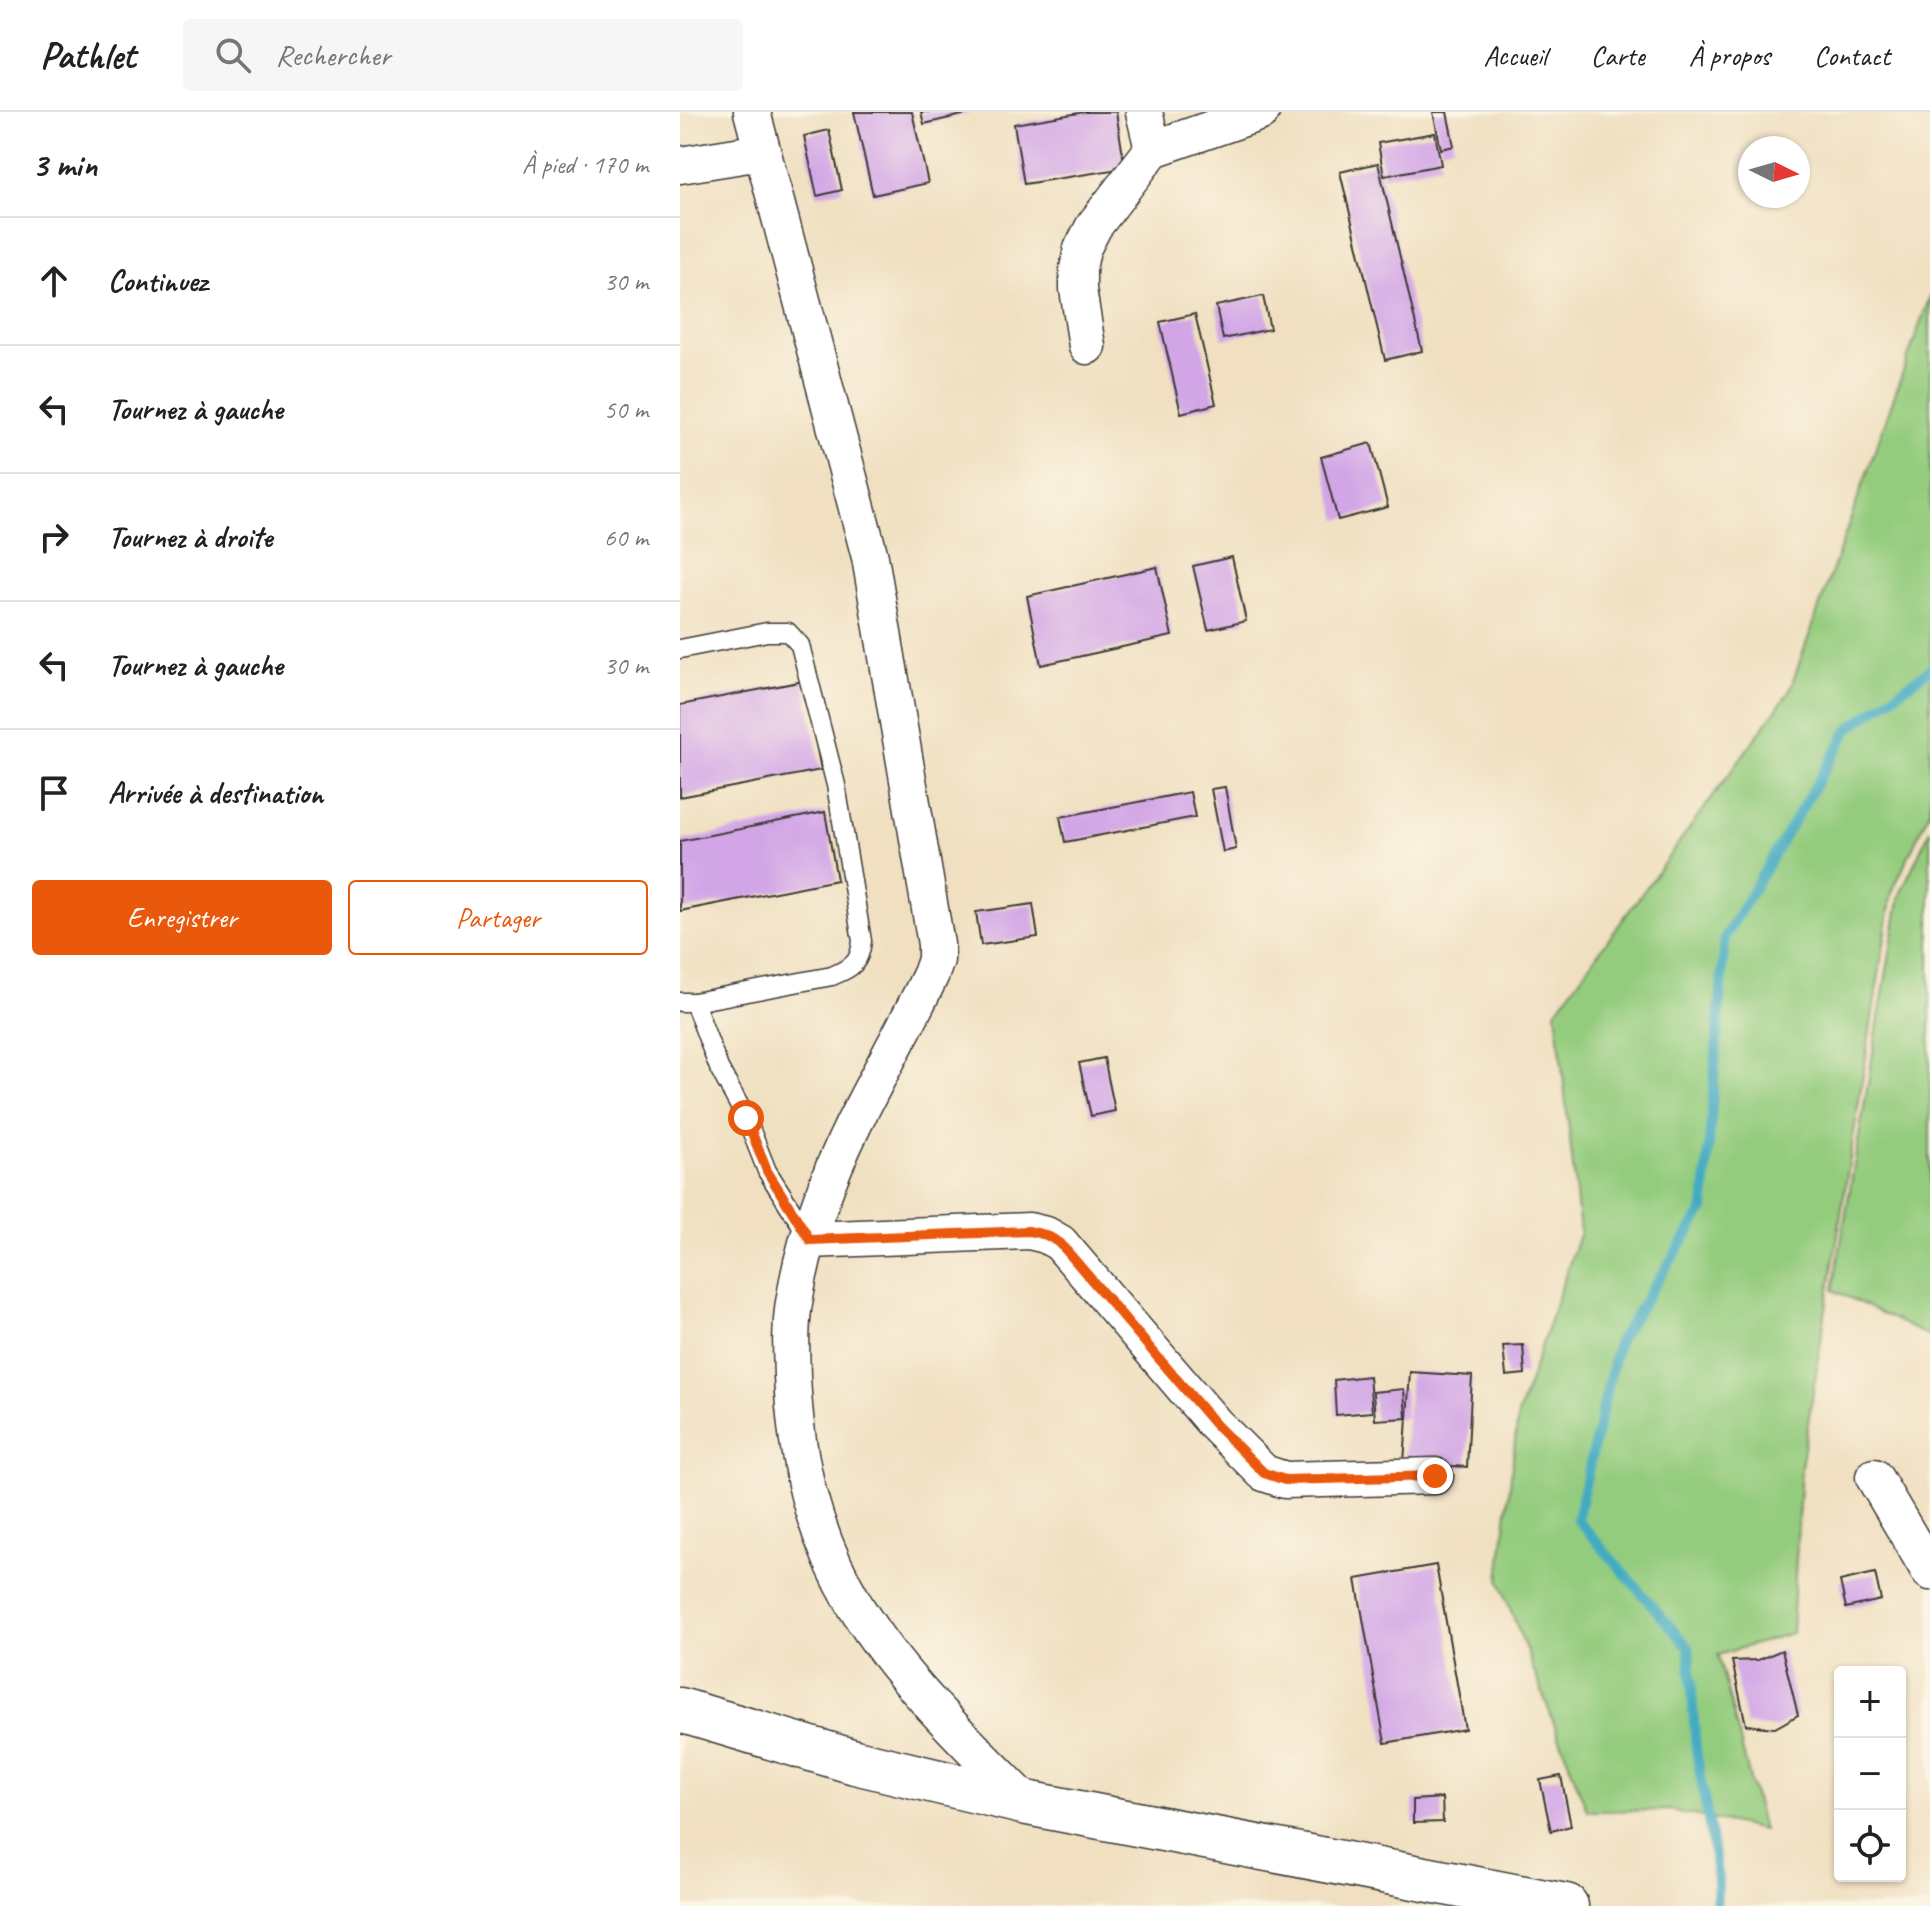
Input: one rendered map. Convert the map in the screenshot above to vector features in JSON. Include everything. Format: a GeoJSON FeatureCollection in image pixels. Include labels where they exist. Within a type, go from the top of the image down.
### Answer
{"type":"FeatureCollection","features":[{"type":"Feature","properties":{"kind":"street"},"geometry":{"type":"LineString","coordinates":[[752,112],[870,557],[936,944],[936,960],[931,974],[847,1140],[822,1198],[795,1297],[791,1352],[793,1396],[804,1484],[824,1542],[857,1607],[907,1675],[966,1743],[1027,1803]]}},
{"type":"Feature","properties":{"kind":"street"},"geometry":{"type":"LineString","coordinates":[[1144,112],[1153,149]]}},
{"type":"Feature","properties":{"kind":"street"},"geometry":{"type":"LineString","coordinates":[[1087,346],[1078,289],[1082,249],[1094,226],[1153,149],[1261,112]]}},
{"type":"Feature","properties":{"kind":"street"},"geometry":{"type":"LineString","coordinates":[[680,165],[761,152]]}},
{"type":"Feature","properties":{"kind":"street"},"geometry":{"type":"LineString","coordinates":[[810,1240],[1029,1231],[1046,1235],[1060,1243],[1215,1424],[1264,1473],[1285,1480],[1435,1476]]}},
{"type":"Feature","properties":{"kind":"street"},"geometry":{"type":"LineString","coordinates":[[1874,1477],[1930,1572]]}},
{"type":"Feature","properties":{"kind":"street"},"geometry":{"type":"LineString","coordinates":[[680,1710],[855,1762],[1027,1803],[1566,1906]]}},
{"type":"Feature","properties":{"kind":"lane"},"geometry":{"type":"LineString","coordinates":[[680,649],[767,632],[788,632],[800,645],[836,785],[862,941],[861,956],[851,967],[832,976],[687,1002],[746,1118],[767,1171],[810,1240]]}},
{"type":"Feature","properties":{"kind":"green space"},"geometry":{"type":"Polygon","coordinates":[[[1930,296],[1930,810],[1892,892],[1801,1467],[1792,1633],[1718,1655],[1763,1830],[1669,1810],[1587,1810],[1499,1579],[1518,1415],[1580,1232],[1556,1011],[1789,692],[1930,296]]]}},
{"type":"Feature","properties":{"kind":"green space"},"geometry":{"type":"Polygon","coordinates":[[[1930,830],[1930,1337],[1833,1290],[1900,894],[1930,830]]]}},
{"type":"Feature","properties":{"kind":"building"},"geometry":{"type":"Polygon","coordinates":[[[854,112],[912,112],[928,183],[873,195],[854,112]]]}},
{"type":"Feature","properties":{"kind":"building"},"geometry":{"type":"Polygon","coordinates":[[[921,112],[971,112],[971,113],[924,124],[921,112]]]}},
{"type":"Feature","properties":{"kind":"building"},"geometry":{"type":"Polygon","coordinates":[[[1085,112],[1116,112],[1125,168],[1024,184],[1014,124],[1085,112]]]}},
{"type":"Feature","properties":{"kind":"building"},"geometry":{"type":"Polygon","coordinates":[[[1433,112],[1447,112],[1454,146],[1441,149],[1433,112]]]}},
{"type":"Feature","properties":{"kind":"building"},"geometry":{"type":"Polygon","coordinates":[[[829,130],[842,190],[817,196],[804,136],[829,130]]]}},
{"type":"Feature","properties":{"kind":"building"},"geometry":{"type":"Polygon","coordinates":[[[1435,133],[1441,165],[1384,176],[1378,143],[1435,133]]]}},
{"type":"Feature","properties":{"kind":"building"},"geometry":{"type":"Polygon","coordinates":[[[1378,163],[1422,351],[1385,360],[1340,172],[1378,163]]]}},
{"type":"Feature","properties":{"kind":"building"},"geometry":{"type":"Polygon","coordinates":[[[1263,296],[1270,329],[1223,339],[1216,306],[1263,296]]]}},
{"type":"Feature","properties":{"kind":"building"},"geometry":{"type":"Polygon","coordinates":[[[1195,314],[1216,404],[1181,413],[1160,322],[1195,314]]]}},
{"type":"Feature","properties":{"kind":"building"},"geometry":{"type":"Polygon","coordinates":[[[1371,443],[1388,507],[1338,520],[1321,457],[1371,443]]]}},
{"type":"Feature","properties":{"kind":"building"},"geometry":{"type":"Polygon","coordinates":[[[1232,557],[1246,621],[1208,630],[1193,566],[1232,557]]]}},
{"type":"Feature","properties":{"kind":"building"},"geometry":{"type":"Polygon","coordinates":[[[1157,567],[1172,636],[1041,665],[1027,596],[1157,567]]]}},
{"type":"Feature","properties":{"kind":"building"},"geometry":{"type":"Polygon","coordinates":[[[804,681],[821,770],[680,797],[680,705],[804,681]]]}},
{"type":"Feature","properties":{"kind":"building"},"geometry":{"type":"Polygon","coordinates":[[[1225,787],[1236,849],[1223,852],[1211,789],[1225,787]]]}},
{"type":"Feature","properties":{"kind":"building"},"geometry":{"type":"Polygon","coordinates":[[[1190,792],[1195,817],[1065,842],[1060,817],[1190,792]]]}},
{"type":"Feature","properties":{"kind":"building"},"geometry":{"type":"Polygon","coordinates":[[[825,812],[837,880],[680,911],[680,841],[825,812]]]}},
{"type":"Feature","properties":{"kind":"building"},"geometry":{"type":"Polygon","coordinates":[[[1033,904],[1038,937],[981,945],[976,912],[1033,904]]]}},
{"type":"Feature","properties":{"kind":"building"},"geometry":{"type":"Polygon","coordinates":[[[1104,1058],[1115,1111],[1091,1116],[1079,1063],[1104,1058]]]}},
{"type":"Feature","properties":{"kind":"building"},"geometry":{"type":"Polygon","coordinates":[[[1523,1345],[1525,1374],[1506,1376],[1503,1346],[1523,1345]]]}},
{"type":"Feature","properties":{"kind":"building"},"geometry":{"type":"Polygon","coordinates":[[[1410,1372],[1472,1376],[1467,1467],[1404,1463],[1410,1372]]]}},
{"type":"Feature","properties":{"kind":"building"},"geometry":{"type":"Polygon","coordinates":[[[1369,1376],[1372,1412],[1336,1415],[1334,1380],[1369,1376]]]}},
{"type":"Feature","properties":{"kind":"building"},"geometry":{"type":"Polygon","coordinates":[[[1404,1389],[1406,1418],[1375,1420],[1373,1392],[1404,1389]]]}},
{"type":"Feature","properties":{"kind":"building"},"geometry":{"type":"Polygon","coordinates":[[[1436,1565],[1465,1729],[1385,1743],[1356,1579],[1436,1565]]]}},
{"type":"Feature","properties":{"kind":"building"},"geometry":{"type":"Polygon","coordinates":[[[1875,1573],[1881,1600],[1846,1608],[1840,1581],[1875,1573]]]}},
{"type":"Feature","properties":{"kind":"building"},"geometry":{"type":"Polygon","coordinates":[[[1782,1650],[1798,1715],[1775,1728],[1746,1725],[1732,1661],[1758,1660],[1782,1650]]]}},
{"type":"Feature","properties":{"kind":"building"},"geometry":{"type":"Polygon","coordinates":[[[1561,1776],[1571,1826],[1551,1831],[1540,1780],[1561,1776]]]}},
{"type":"Feature","properties":{"kind":"building"},"geometry":{"type":"Polygon","coordinates":[[[1442,1798],[1443,1822],[1413,1823],[1413,1800],[1442,1798]]]}},
{"type":"Feature","properties":{"kind":"waterway"},"geometry":{"type":"LineString","coordinates":[[1716,1906],[1718,1879],[1696,1750],[1689,1648],[1577,1519],[1618,1342],[1704,1209],[1725,937],[1849,729],[1930,669]]}},
{"type":"Feature","properties":{"kind":"route"},"geometry":{"type":"LineString","coordinates":[[746,1118],[767,1171],[810,1240],[1029,1231],[1046,1235],[1060,1243],[1215,1424],[1264,1473],[1285,1480],[1435,1476]]}}]}
